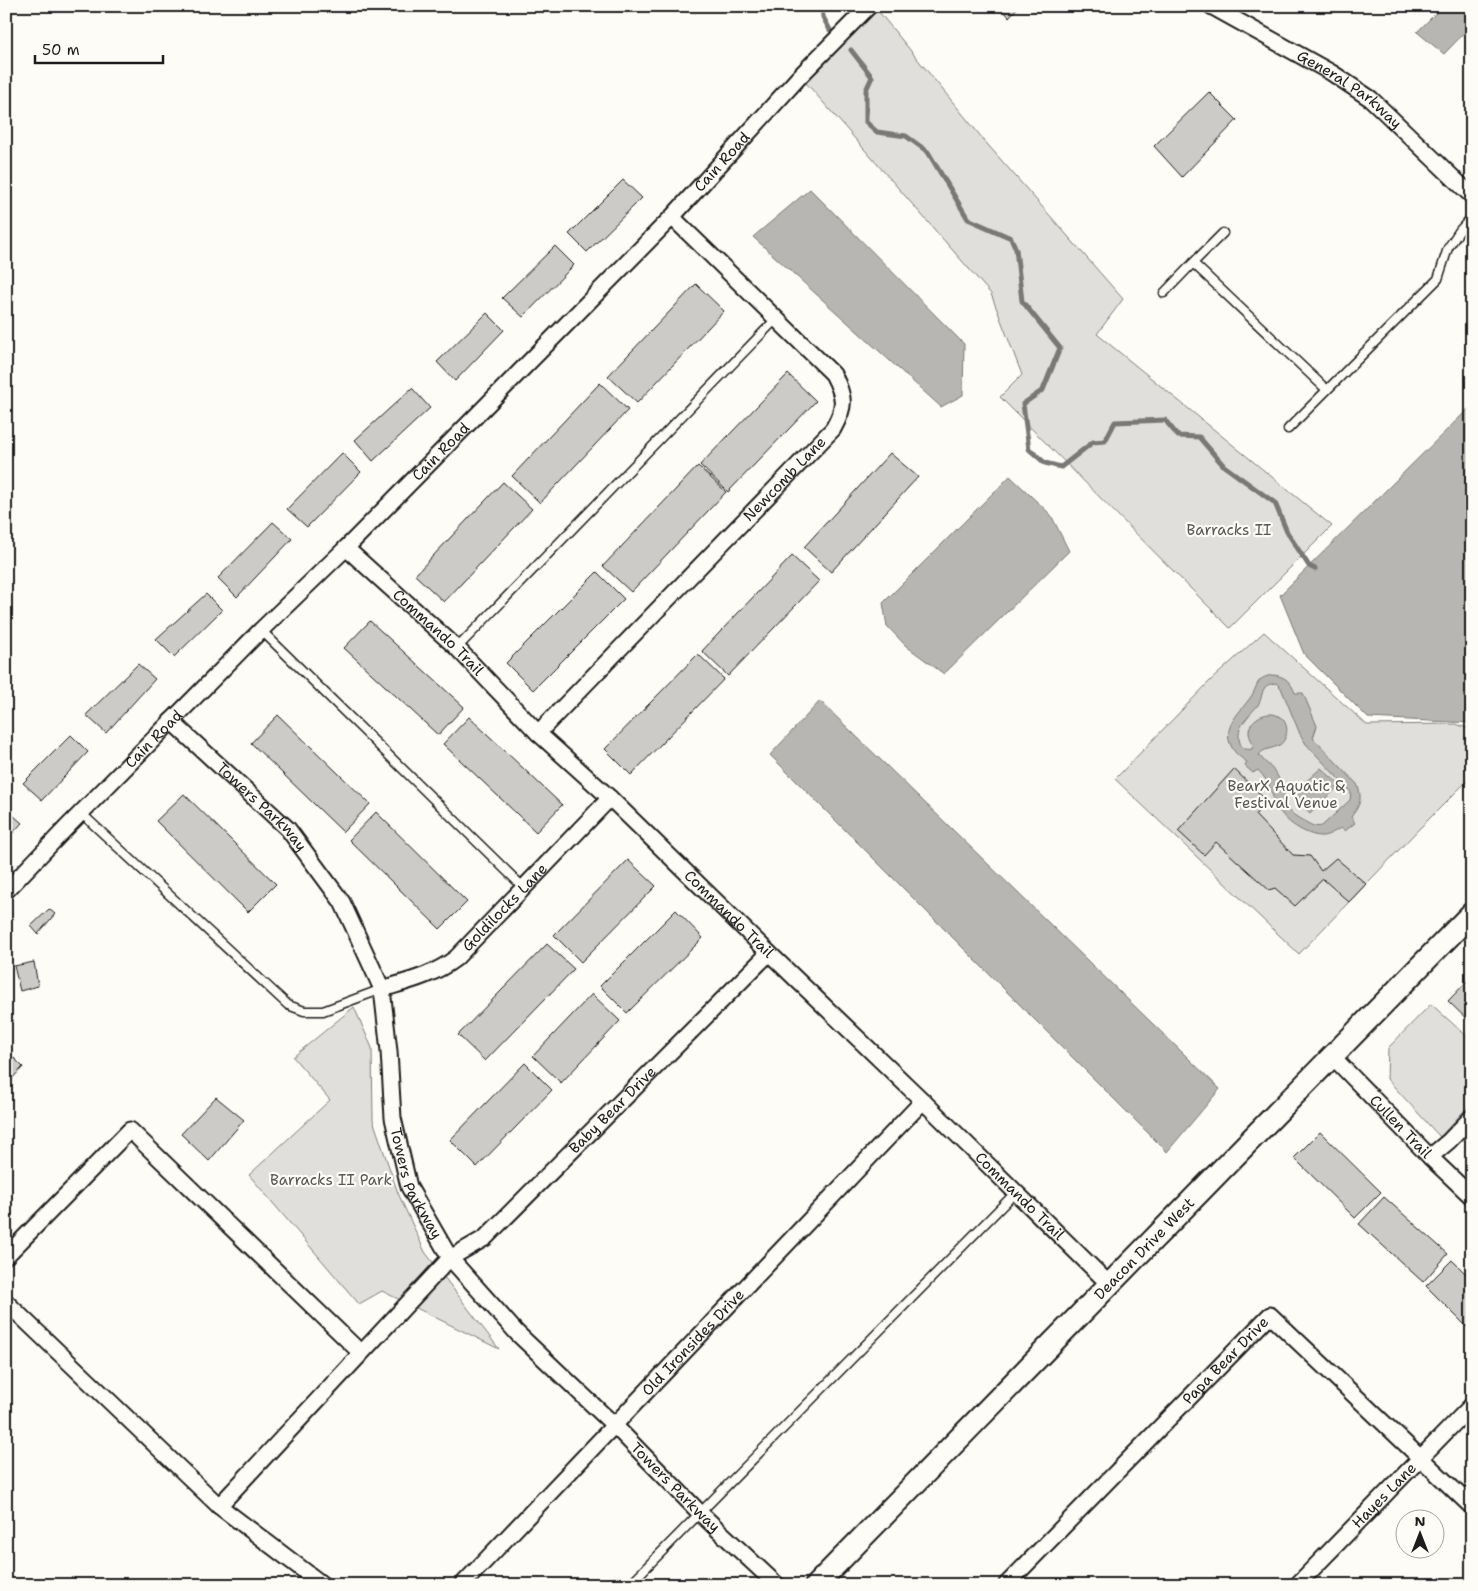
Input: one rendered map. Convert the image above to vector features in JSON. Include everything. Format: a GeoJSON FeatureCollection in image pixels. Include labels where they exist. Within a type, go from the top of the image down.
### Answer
{"type":"FeatureCollection","features":[{"type":"Feature","properties":{"kind":"street","name":"Cain Road"},"geometry":{"type":"LineString","coordinates":[[6,892],[80,813],[261,630],[346,548],[672,217],[800,76],[869,6]]}},
{"type":"Feature","properties":{"kind":"street","name":"General Parkway"},"geometry":{"type":"LineString","coordinates":[[1211,6],[1332,73],[1371,100],[1472,196]]}},
{"type":"Feature","properties":{"kind":"street","name":"Newcomb Lane"},"geometry":{"type":"LineString","coordinates":[[538,733],[833,429],[840,416],[844,402],[833,374],[672,217]]}},
{"type":"Feature","properties":{"kind":"street","name":"Commando Trail"},"geometry":{"type":"LineString","coordinates":[[346,548],[457,648],[538,733],[610,798],[924,1101],[1109,1284]]}},
{"type":"Feature","properties":{"kind":"street","name":"Towers Parkway"},"geometry":{"type":"LineString","coordinates":[[171,721],[288,829],[342,902],[382,989],[389,1051],[393,1118],[409,1187],[450,1258],[517,1333],[614,1425],[699,1512],[776,1585]]}},
{"type":"Feature","properties":{"kind":"street","name":"Goldilocks Lane"},"geometry":{"type":"LineString","coordinates":[[382,989],[430,974],[456,958],[610,798]]}},
{"type":"Feature","properties":{"kind":"street","name":"Deacon Drive West"},"geometry":{"type":"LineString","coordinates":[[816,1585],[1472,913]]}},
{"type":"Feature","properties":{"kind":"street","name":"Baby Bear Drive"},"geometry":{"type":"LineString","coordinates":[[219,1506],[450,1258],[485,1238],[769,953]]}},
{"type":"Feature","properties":{"kind":"street","name":"Cullen Trail"},"geometry":{"type":"LineString","coordinates":[[1332,1055],[1430,1157],[1472,1197]]}},
{"type":"Feature","properties":{"kind":"street","name":"Old Ironsides Drive"},"geometry":{"type":"LineString","coordinates":[[462,1585],[924,1101]]}},
{"type":"Feature","properties":{"kind":"street"},"geometry":{"type":"LineString","coordinates":[[1430,1157],[1449,1141],[1472,1117]]}},
{"type":"Feature","properties":{"kind":"street"},"geometry":{"type":"LineString","coordinates":[[6,1256],[130,1130],[361,1354]]}},
{"type":"Feature","properties":{"kind":"street"},"geometry":{"type":"LineString","coordinates":[[6,1302],[219,1506],[323,1585]]}},
{"type":"Feature","properties":{"kind":"street","name":"Papa Bear Drive"},"geometry":{"type":"LineString","coordinates":[[1006,1585],[1270,1315],[1472,1507]]}},
{"type":"Feature","properties":{"kind":"street","name":"Hayes Lane"},"geometry":{"type":"LineString","coordinates":[[1297,1585],[1472,1405]]}},
{"type":"Feature","properties":{"kind":"lane"},"geometry":{"type":"LineString","coordinates":[[1288,429],[1438,279],[1448,248],[1460,230],[1472,217]]}},
{"type":"Feature","properties":{"kind":"lane"},"geometry":{"type":"LineString","coordinates":[[1164,294],[1223,233]]}},
{"type":"Feature","properties":{"kind":"lane"},"geometry":{"type":"LineString","coordinates":[[1193,264],[1326,390]]}},
{"type":"Feature","properties":{"kind":"lane"},"geometry":{"type":"LineString","coordinates":[[457,648],[776,319]]}},
{"type":"Feature","properties":{"kind":"lane"},"geometry":{"type":"LineString","coordinates":[[261,630],[524,888]]}},
{"type":"Feature","properties":{"kind":"lane"},"geometry":{"type":"LineString","coordinates":[[80,813],[288,1005],[304,1011],[323,1010],[382,989]]}},
{"type":"Feature","properties":{"kind":"lane"},"geometry":{"type":"LineString","coordinates":[[629,1585],[1016,1192]]}},
{"type":"Feature","properties":{"kind":"green space","name":"Barracks II"},"geometry":{"type":"Polygon","coordinates":[[[874,6],[988,145],[1123,299],[1097,334],[1332,526],[1230,628],[1000,397],[1022,375],[991,294],[800,76],[874,6]]]}},
{"type":"Feature","properties":{"kind":"green space","name":"BearX Aquatic & Festival Venue"},"geometry":{"type":"Polygon","coordinates":[[[1264,632],[1367,725],[1456,724],[1472,730],[1472,776],[1299,954],[1115,779],[1210,681],[1264,632]]]}},
{"type":"Feature","properties":{"kind":"green space"},"geometry":{"type":"Polygon","coordinates":[[[1431,1004],[1472,1041],[1472,1102],[1440,1137],[1387,1079],[1388,1048],[1431,1004]]]}},
{"type":"Feature","properties":{"kind":"green space","name":"Barracks II Park"},"geometry":{"type":"Polygon","coordinates":[[[354,1007],[372,1048],[373,1120],[398,1193],[425,1252],[499,1349],[382,1291],[359,1304],[249,1175],[330,1100],[293,1057],[354,1007]]]}},
{"type":"Feature","properties":{"kind":"shaded area"},"geometry":{"type":"Polygon","coordinates":[[[1443,6],[1472,6],[1472,25],[1444,54],[1417,32],[1443,6]]]}},
{"type":"Feature","properties":{"kind":"shaded area"},"geometry":{"type":"Polygon","coordinates":[[[810,189],[964,344],[963,395],[941,407],[753,237],[810,189]]]}},
{"type":"Feature","properties":{"kind":"shaded area"},"geometry":{"type":"Polygon","coordinates":[[[1472,405],[1472,723],[1368,718],[1304,654],[1280,595],[1472,405]]]}},
{"type":"Feature","properties":{"kind":"shaded area"},"geometry":{"type":"Polygon","coordinates":[[[1010,476],[1051,515],[1069,551],[944,674],[906,646],[887,626],[883,603],[1010,476]]]}},
{"type":"Feature","properties":{"kind":"shaded area"},"geometry":{"type":"Polygon","coordinates":[[[1273,675],[1284,678],[1292,686],[1295,693],[1303,693],[1317,726],[1313,738],[1357,784],[1360,802],[1351,817],[1355,823],[1345,831],[1341,828],[1328,835],[1319,836],[1307,833],[1290,822],[1278,808],[1262,775],[1258,770],[1253,773],[1245,766],[1247,762],[1236,753],[1230,744],[1229,730],[1235,717],[1253,694],[1260,680],[1273,675]],[[1276,683],[1265,687],[1259,703],[1241,727],[1239,732],[1240,743],[1244,749],[1252,749],[1253,745],[1249,729],[1256,719],[1264,715],[1273,714],[1283,719],[1287,728],[1284,740],[1281,744],[1265,750],[1259,755],[1277,775],[1282,786],[1287,808],[1310,824],[1322,826],[1350,800],[1351,792],[1306,744],[1281,688],[1276,683]]]}},
{"type":"Feature","properties":{"kind":"shaded area"},"geometry":{"type":"Polygon","coordinates":[[[820,701],[1220,1089],[1167,1152],[770,755],[820,701]]]}},
{"type":"Feature","properties":{"kind":"shaded area"},"geometry":{"type":"Polygon","coordinates":[[[1321,768],[1340,785],[1310,813],[1291,795],[1321,768]]]}},
{"type":"Feature","properties":{"kind":"building"},"geometry":{"type":"Polygon","coordinates":[[[1000,6],[1019,6],[1009,17],[1000,6]]]}},
{"type":"Feature","properties":{"kind":"building"},"geometry":{"type":"Polygon","coordinates":[[[1209,92],[1237,120],[1182,177],[1154,146],[1209,92]]]}},
{"type":"Feature","properties":{"kind":"building"},"geometry":{"type":"Polygon","coordinates":[[[623,180],[642,198],[587,252],[569,234],[623,180]]]}},
{"type":"Feature","properties":{"kind":"building"},"geometry":{"type":"Polygon","coordinates":[[[555,246],[574,265],[523,317],[502,298],[555,246]]]}},
{"type":"Feature","properties":{"kind":"building"},"geometry":{"type":"Polygon","coordinates":[[[696,284],[724,311],[637,403],[608,376],[696,284]]]}},
{"type":"Feature","properties":{"kind":"building"},"geometry":{"type":"Polygon","coordinates":[[[487,313],[504,330],[455,381],[437,362],[487,313]]]}},
{"type":"Feature","properties":{"kind":"building"},"geometry":{"type":"Polygon","coordinates":[[[788,374],[816,401],[728,492],[700,465],[788,374]]]}},
{"type":"Feature","properties":{"kind":"building"},"geometry":{"type":"Polygon","coordinates":[[[600,383],[628,410],[540,503],[512,476],[600,383]]]}},
{"type":"Feature","properties":{"kind":"building"},"geometry":{"type":"Polygon","coordinates":[[[412,388],[430,408],[373,461],[355,440],[412,388]]]}},
{"type":"Feature","properties":{"kind":"building"},"geometry":{"type":"Polygon","coordinates":[[[342,453],[361,472],[307,527],[287,509],[342,453]]]}},
{"type":"Feature","properties":{"kind":"building"},"geometry":{"type":"Polygon","coordinates":[[[890,453],[918,477],[831,572],[804,547],[890,453]]]}},
{"type":"Feature","properties":{"kind":"building"},"geometry":{"type":"Polygon","coordinates":[[[698,466],[726,492],[631,592],[603,566],[698,466]]]}},
{"type":"Feature","properties":{"kind":"building"},"geometry":{"type":"Polygon","coordinates":[[[503,482],[532,509],[444,602],[415,575],[503,482]]]}},
{"type":"Feature","properties":{"kind":"building"},"geometry":{"type":"Polygon","coordinates":[[[273,522],[292,539],[237,597],[218,578],[273,522]]]}},
{"type":"Feature","properties":{"kind":"building"},"geometry":{"type":"Polygon","coordinates":[[[792,556],[819,581],[728,676],[702,651],[792,556]]]}},
{"type":"Feature","properties":{"kind":"building"},"geometry":{"type":"Polygon","coordinates":[[[597,572],[624,599],[533,690],[506,663],[597,572]]]}},
{"type":"Feature","properties":{"kind":"building"},"geometry":{"type":"Polygon","coordinates":[[[206,594],[222,610],[174,657],[156,639],[206,594]]]}},
{"type":"Feature","properties":{"kind":"building"},"geometry":{"type":"Polygon","coordinates":[[[370,621],[464,707],[438,735],[344,648],[370,621]]]}},
{"type":"Feature","properties":{"kind":"building"},"geometry":{"type":"Polygon","coordinates":[[[698,654],[724,679],[631,775],[605,749],[698,654]]]}},
{"type":"Feature","properties":{"kind":"building"},"geometry":{"type":"Polygon","coordinates":[[[138,664],[155,679],[106,733],[86,715],[138,664]]]}},
{"type":"Feature","properties":{"kind":"building"},"geometry":{"type":"Polygon","coordinates":[[[278,715],[370,804],[343,832],[251,743],[278,715]]]}},
{"type":"Feature","properties":{"kind":"building"},"geometry":{"type":"Polygon","coordinates":[[[469,717],[562,805],[536,832],[443,744],[469,717]]]}},
{"type":"Feature","properties":{"kind":"building"},"geometry":{"type":"Polygon","coordinates":[[[71,735],[88,752],[42,800],[23,783],[71,735]]]}},
{"type":"Feature","properties":{"kind":"building"},"geometry":{"type":"Polygon","coordinates":[[[1234,769],[1267,801],[1255,815],[1293,855],[1310,856],[1321,871],[1336,858],[1366,884],[1349,902],[1323,879],[1295,906],[1275,888],[1269,890],[1216,842],[1204,855],[1178,831],[1234,769]]]}},
{"type":"Feature","properties":{"kind":"building"},"geometry":{"type":"Polygon","coordinates":[[[184,794],[276,884],[248,912],[156,821],[184,794]]]}},
{"type":"Feature","properties":{"kind":"building"},"geometry":{"type":"Polygon","coordinates":[[[6,809],[22,823],[6,840],[6,809]]]}},
{"type":"Feature","properties":{"kind":"building"},"geometry":{"type":"Polygon","coordinates":[[[376,812],[467,902],[440,929],[349,840],[376,812]]]}},
{"type":"Feature","properties":{"kind":"building"},"geometry":{"type":"Polygon","coordinates":[[[628,860],[656,886],[581,962],[554,935],[628,860]]]}},
{"type":"Feature","properties":{"kind":"building"},"geometry":{"type":"Polygon","coordinates":[[[49,909],[55,914],[38,934],[31,926],[49,909]]]}},
{"type":"Feature","properties":{"kind":"building"},"geometry":{"type":"Polygon","coordinates":[[[676,910],[703,938],[627,1013],[600,986],[676,910]]]}},
{"type":"Feature","properties":{"kind":"building"},"geometry":{"type":"Polygon","coordinates":[[[547,944],[574,969],[485,1061],[458,1035],[547,944]]]}},
{"type":"Feature","properties":{"kind":"building"},"geometry":{"type":"Polygon","coordinates":[[[34,962],[38,986],[20,991],[14,966],[34,962]]]}},
{"type":"Feature","properties":{"kind":"building"},"geometry":{"type":"Polygon","coordinates":[[[1472,976],[1472,1024],[1448,1001],[1472,976]]]}},
{"type":"Feature","properties":{"kind":"building"},"geometry":{"type":"Polygon","coordinates":[[[592,994],[620,1021],[561,1083],[533,1056],[592,994]]]}},
{"type":"Feature","properties":{"kind":"building"},"geometry":{"type":"Polygon","coordinates":[[[6,1050],[23,1067],[6,1085],[6,1050]]]}},
{"type":"Feature","properties":{"kind":"building"},"geometry":{"type":"Polygon","coordinates":[[[525,1063],[552,1090],[477,1167],[450,1140],[525,1063]]]}},
{"type":"Feature","properties":{"kind":"building"},"geometry":{"type":"Polygon","coordinates":[[[216,1097],[244,1120],[209,1161],[181,1134],[216,1097]]]}},
{"type":"Feature","properties":{"kind":"building"},"geometry":{"type":"Polygon","coordinates":[[[1320,1132],[1381,1192],[1355,1218],[1294,1158],[1320,1132]]]}},
{"type":"Feature","properties":{"kind":"building"},"geometry":{"type":"Polygon","coordinates":[[[1384,1197],[1448,1254],[1423,1282],[1359,1224],[1384,1197]]]}},
{"type":"Feature","properties":{"kind":"building"},"geometry":{"type":"Polygon","coordinates":[[[1452,1260],[1472,1280],[1472,1332],[1426,1286],[1452,1260]]]}},
{"type":"Feature","properties":{"kind":"waterway"},"geometry":{"type":"LineString","coordinates":[[822,6],[823,17],[830,30]]}},
{"type":"Feature","properties":{"kind":"waterway"},"geometry":{"type":"LineString","coordinates":[[851,50],[872,77],[866,90],[866,122],[877,132],[906,136],[928,152],[968,219],[1011,238],[1016,249],[1022,301],[1060,348],[1043,390],[1023,404],[1029,449],[1045,463],[1061,467],[1093,442],[1105,441],[1115,422],[1165,420],[1178,436],[1199,437],[1224,466],[1275,503],[1287,532],[1309,566],[1315,569]]}}]}
